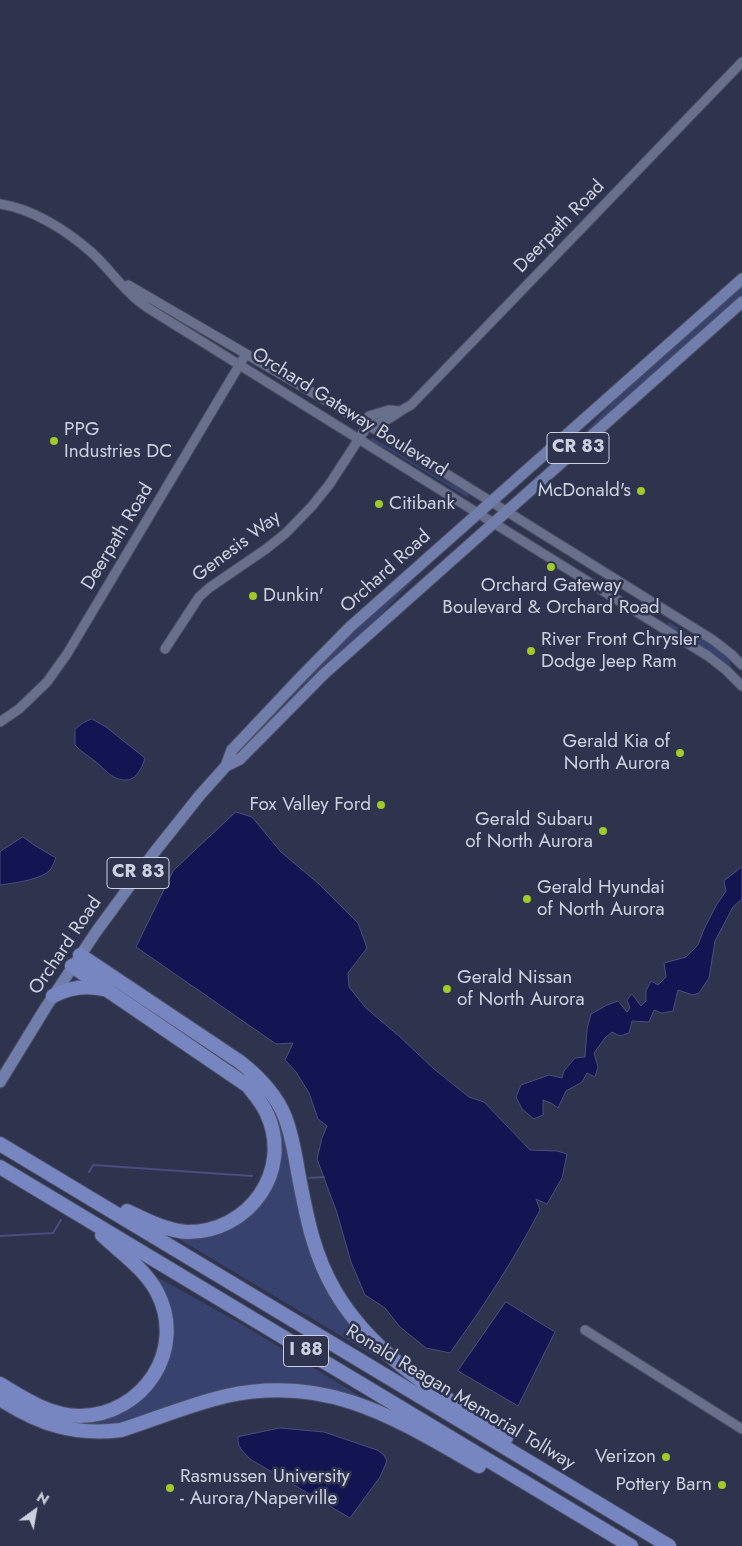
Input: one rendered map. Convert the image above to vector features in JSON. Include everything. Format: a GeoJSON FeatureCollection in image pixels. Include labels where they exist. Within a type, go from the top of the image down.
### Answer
{"type":"FeatureCollection","features":[{"type":"Feature","properties":{"kind":"highway"},"geometry":{"type":"LineString","coordinates":[[76,961],[107,990],[248,1086],[260,1100],[267,1114],[274,1139],[273,1163],[266,1184],[260,1194],[246,1211],[225,1224],[201,1231],[186,1232],[170,1229],[78,1190]]}},
{"type":"Feature","properties":{"kind":"highway"},"geometry":{"type":"LineString","coordinates":[[76,961],[212,1042],[261,1080],[271,1092],[284,1116],[293,1145],[316,1250],[334,1290],[346,1309],[370,1338],[388,1355],[509,1440],[524,1459]]}},
{"type":"Feature","properties":{"kind":"highway"},"geometry":{"type":"LineString","coordinates":[[53,996],[63,991],[84,986],[107,990]]}},
{"type":"Feature","properties":{"kind":"highway","name":"Ronald Reagan Memorial Tollway"},"geometry":{"type":"LineString","coordinates":[[0,1144],[669,1546]]}},
{"type":"Feature","properties":{"kind":"highway","name":"Ronald Reagan Memorial Tollway"},"geometry":{"type":"LineString","coordinates":[[0,1167],[631,1546]]}},
{"type":"Feature","properties":{"kind":"highway"},"geometry":{"type":"LineString","coordinates":[[0,1384],[35,1405],[65,1414],[86,1416],[105,1412],[126,1403],[142,1391],[158,1368],[163,1356],[166,1333],[163,1309],[157,1291],[140,1269],[77,1213]]}},
{"type":"Feature","properties":{"kind":"highway"},"geometry":{"type":"LineString","coordinates":[[0,1399],[29,1417],[61,1427],[89,1432],[105,1432],[121,1430],[224,1396],[270,1391],[308,1392],[337,1397],[372,1408],[403,1422],[491,1472],[535,1489]]}},
{"type":"Feature","properties":{"kind":"main road","name":"Orchard Road"},"geometry":{"type":"LineString","coordinates":[[0,1082],[53,996],[112,908],[200,795],[226,766],[232,750],[350,627],[742,280]]}},
{"type":"Feature","properties":{"kind":"main road","name":"Orchard Road"},"geometry":{"type":"LineString","coordinates":[[226,766],[240,759],[324,674],[742,302]]}},
{"type":"Feature","properties":{"kind":"street","name":"Deerpath Road"},"geometry":{"type":"LineString","coordinates":[[368,425],[380,424],[391,419],[411,405],[742,62]]}},
{"type":"Feature","properties":{"kind":"street","name":"Orchard Gateway Boulevard"},"geometry":{"type":"LineString","coordinates":[[0,204],[14,206],[36,216],[70,236],[92,252],[133,296],[148,308],[708,656],[742,686]]}},
{"type":"Feature","properties":{"kind":"street","name":"Orchard Gateway Boulevard"},"geometry":{"type":"LineString","coordinates":[[117,278],[368,425],[507,511],[714,640],[742,665]]}},
{"type":"Feature","properties":{"kind":"street","name":"Deerpath Road"},"geometry":{"type":"LineString","coordinates":[[0,722],[19,709],[47,682],[67,654],[246,354]]}},
{"type":"Feature","properties":{"kind":"street","name":"Genesis Way"},"geometry":{"type":"LineString","coordinates":[[166,649],[199,597],[286,533],[312,506],[329,485],[368,425]]}},
{"type":"Feature","properties":{"kind":"street"},"geometry":{"type":"LineString","coordinates":[[585,1330],[742,1429]]}},
{"type":"Feature","properties":{"kind":"shaded area"},"geometry":{"type":"Polygon","coordinates":[[[742,285],[742,297],[576,442],[624,390],[742,285]]]}},
{"type":"Feature","properties":{"kind":"shaded area"},"geometry":{"type":"Polygon","coordinates":[[[373,438],[466,492],[468,498],[396,454],[372,442],[370,439],[373,438]]]}},
{"type":"Feature","properties":{"kind":"shaded area"},"geometry":{"type":"Polygon","coordinates":[[[411,579],[412,581],[368,629],[272,718],[235,760],[232,757],[354,630],[411,579]]]}},
{"type":"Feature","properties":{"kind":"shaded area"},"geometry":{"type":"Polygon","coordinates":[[[669,622],[722,650],[730,660],[731,667],[667,626],[669,622]]]}},
{"type":"Feature","properties":{"kind":"shaded area"},"geometry":{"type":"Polygon","coordinates":[[[92,719],[106,727],[145,758],[141,769],[134,777],[126,780],[114,777],[75,745],[75,729],[92,719]]]}},
{"type":"Feature","properties":{"kind":"shaded area"},"geometry":{"type":"Polygon","coordinates":[[[236,812],[252,817],[281,852],[319,884],[358,923],[367,948],[348,973],[349,987],[366,1008],[434,1069],[469,1097],[484,1102],[530,1150],[557,1151],[567,1154],[562,1178],[547,1204],[536,1199],[540,1210],[520,1247],[450,1353],[426,1348],[400,1327],[385,1308],[365,1295],[351,1262],[337,1213],[317,1159],[327,1126],[318,1119],[309,1093],[296,1072],[285,1060],[293,1043],[276,1044],[136,947],[173,871],[236,812]]]}},
{"type":"Feature","properties":{"kind":"shaded area"},"geometry":{"type":"Polygon","coordinates":[[[23,837],[56,858],[52,868],[41,876],[0,885],[0,852],[23,837]]]}},
{"type":"Feature","properties":{"kind":"shaded area"},"geometry":{"type":"Polygon","coordinates":[[[742,867],[742,899],[733,907],[715,941],[709,978],[699,993],[693,995],[678,990],[673,1011],[662,1013],[654,1010],[649,1022],[632,1021],[629,1033],[620,1036],[612,1032],[594,1053],[598,1067],[595,1077],[587,1073],[582,1082],[566,1091],[558,1108],[543,1100],[543,1115],[534,1119],[522,1109],[516,1097],[521,1085],[549,1075],[562,1078],[564,1071],[575,1058],[585,1057],[587,1029],[591,1014],[618,1001],[627,1012],[630,1008],[627,1000],[632,994],[641,1006],[646,1001],[646,991],[651,981],[658,985],[666,977],[664,963],[686,957],[698,945],[704,929],[726,891],[724,881],[742,867]]]}},
{"type":"Feature","properties":{"kind":"shaded area"},"geometry":{"type":"Polygon","coordinates":[[[275,1110],[283,1129],[309,1247],[393,1367],[174,1236],[181,1236],[262,1200],[273,1111],[275,1110]]]}},
{"type":"Feature","properties":{"kind":"shaded area"},"geometry":{"type":"Polygon","coordinates":[[[157,1277],[243,1325],[371,1403],[288,1385],[110,1425],[81,1425],[61,1419],[120,1413],[135,1406],[147,1392],[165,1364],[157,1277]]]}},
{"type":"Feature","properties":{"kind":"shaded area"},"geometry":{"type":"Polygon","coordinates":[[[506,1302],[555,1332],[518,1406],[458,1371],[506,1302]]]}},
{"type":"Feature","properties":{"kind":"shaded area"},"geometry":{"type":"Polygon","coordinates":[[[280,1428],[324,1432],[377,1450],[384,1455],[387,1461],[380,1477],[350,1518],[250,1459],[240,1447],[238,1437],[280,1428]]]}},
{"type":"Feature","properties":{"kind":"waterway"},"geometry":{"type":"LineString","coordinates":[[89,1172],[93,1165],[252,1176]]}},
{"type":"Feature","properties":{"kind":"waterway"},"geometry":{"type":"LineString","coordinates":[[309,1178],[324,1177]]}},
{"type":"Feature","properties":{"kind":"waterway"},"geometry":{"type":"LineString","coordinates":[[0,1236],[53,1233],[61,1220]]}},
{"type":"Feature","properties":{"kind":"place","name":"PPG Industries DC"},"geometry":{"type":"Point","coordinates":[54,441]}},
{"type":"Feature","properties":{"kind":"place","name":"McDonald's"},"geometry":{"type":"Point","coordinates":[641,491]}},
{"type":"Feature","properties":{"kind":"place","name":"Citibank"},"geometry":{"type":"Point","coordinates":[379,504]}},
{"type":"Feature","properties":{"kind":"place","name":"Orchard Gateway Boulevard & Orchard Road"},"geometry":{"type":"Point","coordinates":[551,567]}},
{"type":"Feature","properties":{"kind":"place","name":"Dunkin'"},"geometry":{"type":"Point","coordinates":[253,596]}},
{"type":"Feature","properties":{"kind":"place","name":"River Front Chrysler Dodge Jeep Ram"},"geometry":{"type":"Point","coordinates":[531,651]}},
{"type":"Feature","properties":{"kind":"place","name":"Gerald Kia of North Aurora"},"geometry":{"type":"Point","coordinates":[680,753]}},
{"type":"Feature","properties":{"kind":"place","name":"Fox Valley Ford"},"geometry":{"type":"Point","coordinates":[381,805]}},
{"type":"Feature","properties":{"kind":"place","name":"Gerald Subaru of North Aurora"},"geometry":{"type":"Point","coordinates":[603,831]}},
{"type":"Feature","properties":{"kind":"place","name":"Gerald Hyundai of North Aurora"},"geometry":{"type":"Point","coordinates":[527,899]}},
{"type":"Feature","properties":{"kind":"place","name":"Gerald Nissan of North Aurora"},"geometry":{"type":"Point","coordinates":[447,989]}},
{"type":"Feature","properties":{"kind":"place","name":"Verizon"},"geometry":{"type":"Point","coordinates":[666,1457]}},
{"type":"Feature","properties":{"kind":"place","name":"Pottery Barn"},"geometry":{"type":"Point","coordinates":[722,1485]}},
{"type":"Feature","properties":{"kind":"place","name":"Rasmussen University - Aurora/Naperville"},"geometry":{"type":"Point","coordinates":[170,1488]}}]}
